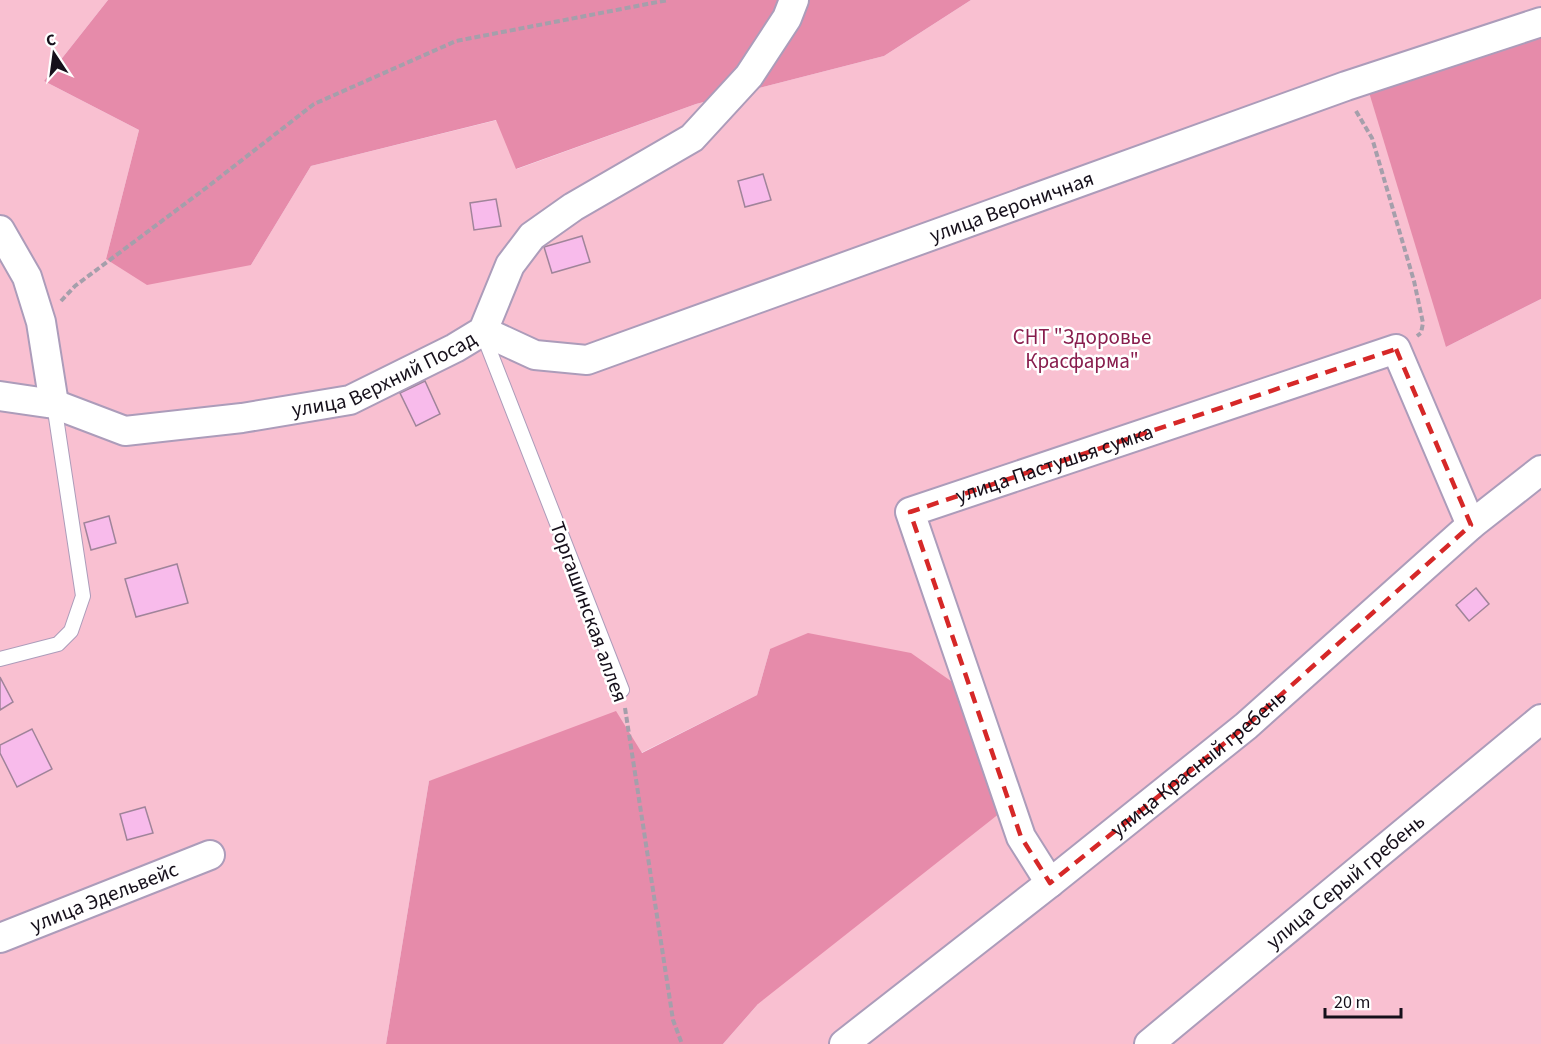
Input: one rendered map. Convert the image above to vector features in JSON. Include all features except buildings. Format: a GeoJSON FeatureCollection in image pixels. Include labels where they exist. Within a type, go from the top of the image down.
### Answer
{"type":"FeatureCollection","features":[{"type":"Feature","properties":{"kind":"street","name":"улица Верхний Посад"},"geometry":{"type":"LineString","coordinates":[[0,396],[54,404],[125,431],[242,418],[350,400],[455,348],[483,332],[510,265],[532,236],[573,207],[692,138],[749,76],[788,18],[794,0]]}},
{"type":"Feature","properties":{"kind":"street","name":"улица Вероничная"},"geometry":{"type":"LineString","coordinates":[[483,332],[535,355],[587,360],[1346,86],[1541,22]]}},
{"type":"Feature","properties":{"kind":"street"},"geometry":{"type":"LineString","coordinates":[[0,230],[27,277],[41,322],[54,404]]}},
{"type":"Feature","properties":{"kind":"street"},"geometry":{"type":"LineString","coordinates":[[1396,349],[1470,525]]}},
{"type":"Feature","properties":{"kind":"street","name":"улица Пастушья сумка"},"geometry":{"type":"LineString","coordinates":[[1050,883],[1021,837],[910,512],[1396,349]]}},
{"type":"Feature","properties":{"kind":"street","name":"улица Красный гребень"},"geometry":{"type":"LineString","coordinates":[[844,1044],[1246,726],[1470,525],[1541,470]]}},
{"type":"Feature","properties":{"kind":"street","name":"улица Серый гребень"},"geometry":{"type":"LineString","coordinates":[[1149,1044],[1541,719]]}},
{"type":"Feature","properties":{"kind":"street","name":"улица Эдельвейс"},"geometry":{"type":"LineString","coordinates":[[0,938],[210,855]]}},
{"type":"Feature","properties":{"kind":"lane","name":"Торгашинская аллея"},"geometry":{"type":"LineString","coordinates":[[483,332],[622,690]]}},
{"type":"Feature","properties":{"kind":"lane"},"geometry":{"type":"LineString","coordinates":[[0,659],[58,644],[71,632],[83,596],[54,404]]}},
{"type":"Feature","properties":{"kind":"path"},"geometry":{"type":"LineString","coordinates":[[41,322],[75,286],[314,104],[456,41],[668,0]]}},
{"type":"Feature","properties":{"kind":"path"},"geometry":{"type":"LineString","coordinates":[[1346,86],[1360,119],[1372,138],[1414,281],[1423,323],[1421,333],[1396,349]]}},
{"type":"Feature","properties":{"kind":"path","name":"Торгашинская аллея"},"geometry":{"type":"LineString","coordinates":[[622,690],[673,1020],[682,1044]]}},
{"type":"Feature","properties":{"kind":"highlighted area"},"geometry":{"type":"Polygon","coordinates":[[[1396,349],[1471,525],[1246,726],[1050,883],[1021,837],[910,512],[1396,349]]]}},
{"type":"Feature","properties":{"kind":"green space","name":"СНТ \"Здоровье Красфарма\""},"geometry":{"type":"Polygon","coordinates":[[[0,0],[108,0],[44,81],[139,130],[106,259],[251,265],[311,166],[497,120],[517,169],[696,104],[884,56],[971,0],[1541,0],[1541,33],[1446,347],[1541,299],[1541,1044],[723,1044],[758,1004],[770,649],[757,695],[641,753],[429,781],[386,1044],[0,1044],[0,0]]]}},
{"type":"Feature","properties":{"kind":"shaded area"},"geometry":{"type":"Polygon","coordinates":[[[108,0],[971,0],[884,56],[696,104],[516,169],[496,120],[311,166],[251,265],[147,285],[106,259],[139,130],[44,81],[108,0]]]}},
{"type":"Feature","properties":{"kind":"shaded area"},"geometry":{"type":"Polygon","coordinates":[[[1541,33],[1541,299],[1446,347],[1368,89],[1541,33]]]}},
{"type":"Feature","properties":{"kind":"shaded area"},"geometry":{"type":"Polygon","coordinates":[[[808,633],[911,653],[958,686],[1000,813],[758,1004],[723,1044],[386,1044],[429,781],[616,711],[642,753],[757,695],[770,649],[808,633]]]}}]}
